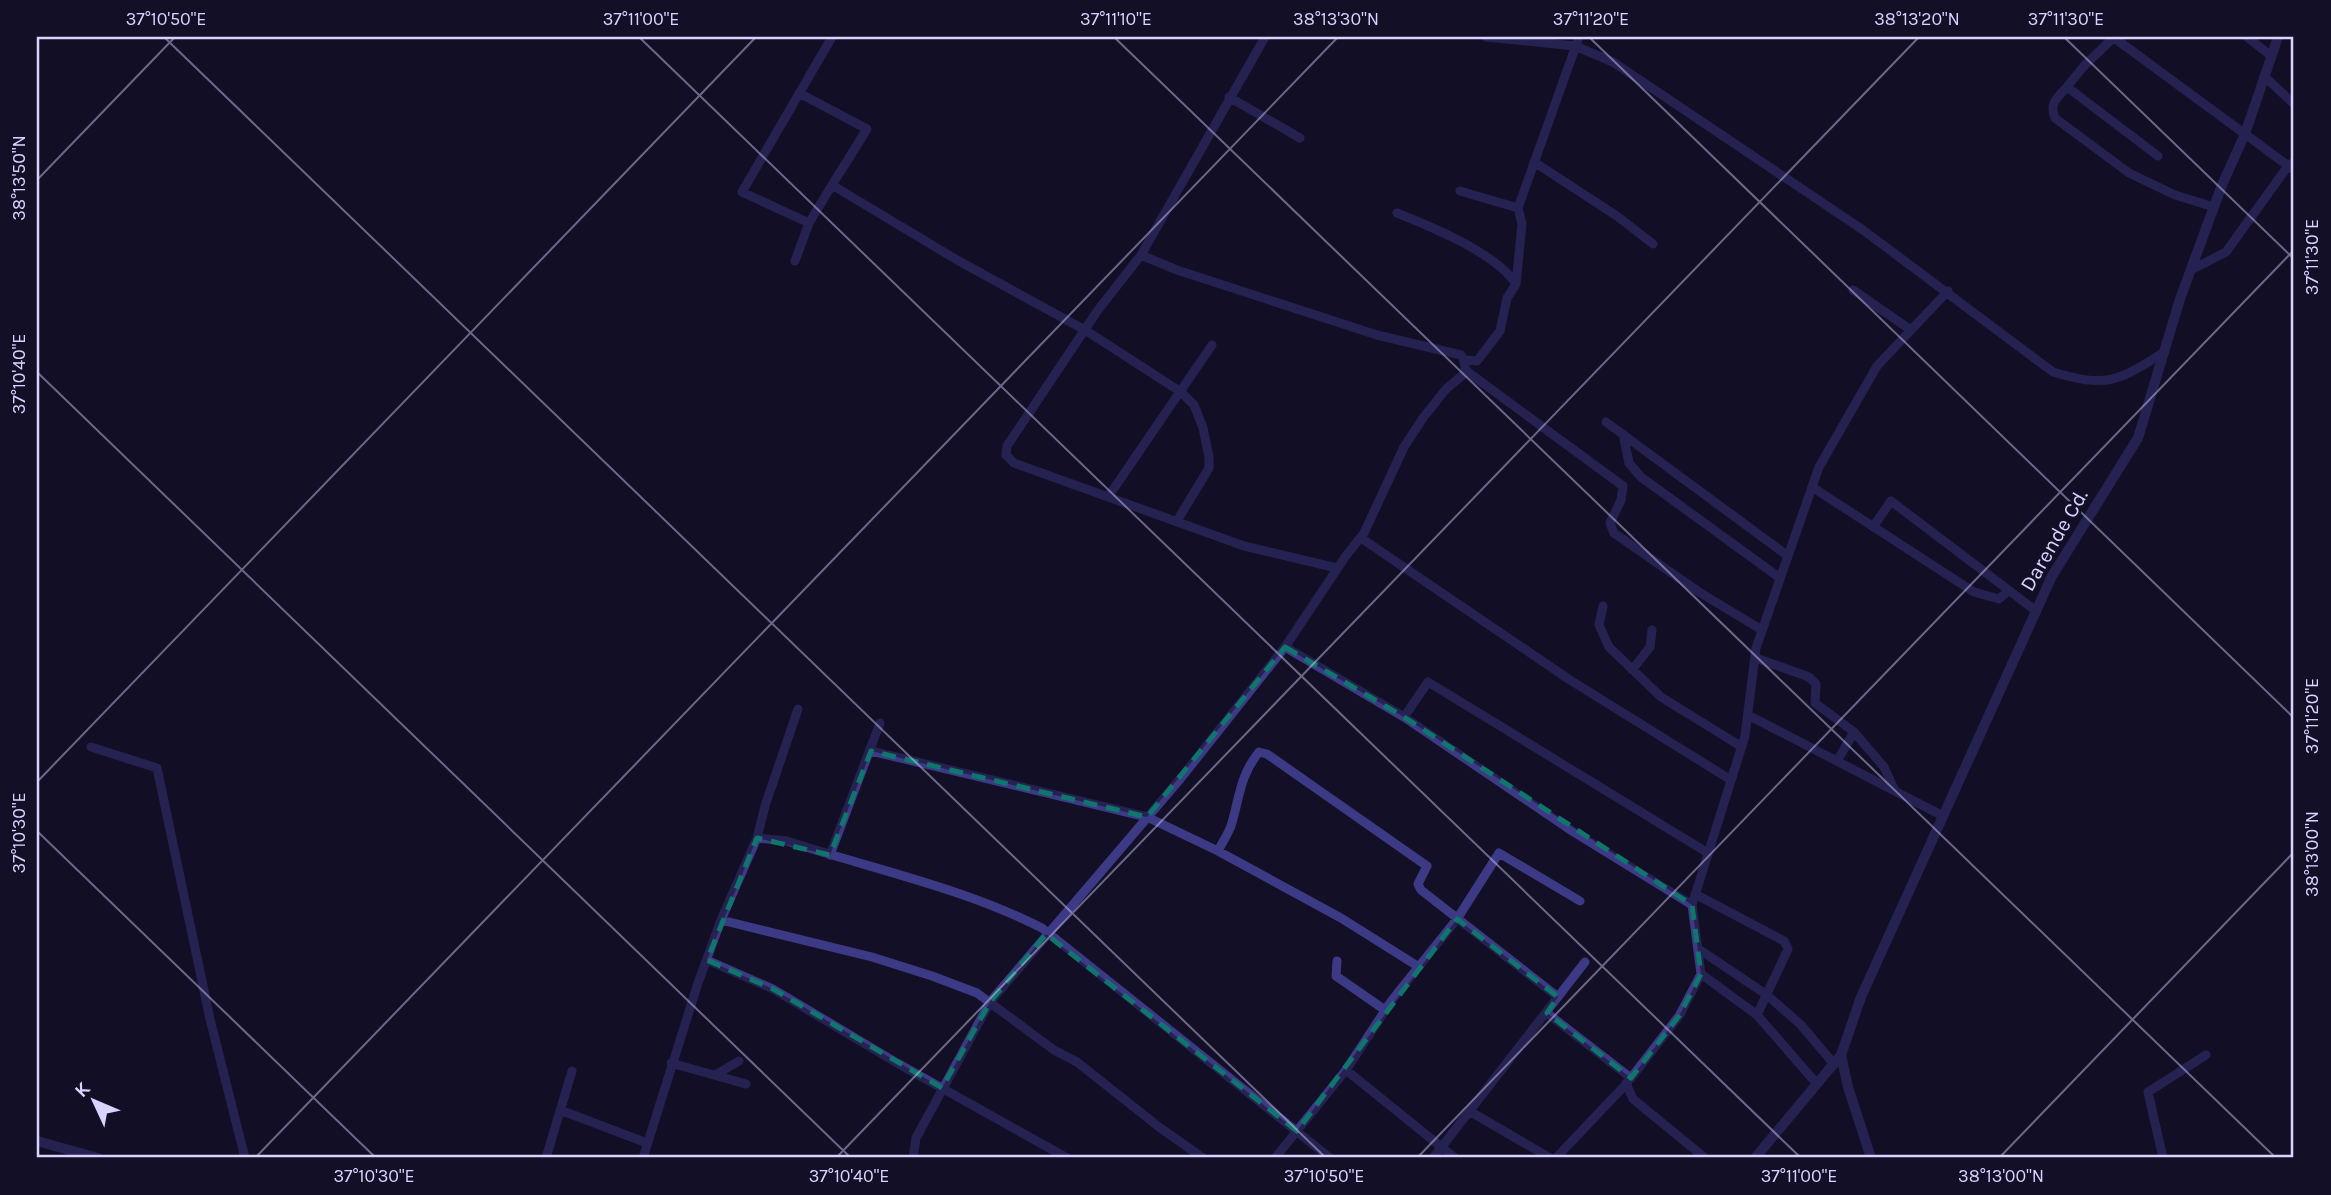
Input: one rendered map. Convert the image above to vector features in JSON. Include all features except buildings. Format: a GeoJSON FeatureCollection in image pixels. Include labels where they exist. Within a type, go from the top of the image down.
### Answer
{"type":"FeatureCollection","features":[{"type":"Feature","properties":{"kind":"street"},"geometry":{"type":"LineString","coordinates":[[809,223],[742,192],[832,37]]}},
{"type":"Feature","properties":{"kind":"street"},"geometry":{"type":"LineString","coordinates":[[1265,37],[1141,255],[1085,330],[1007,446],[1006,455],[1014,463],[1244,546],[1337,568]]}},
{"type":"Feature","properties":{"kind":"street"},"geometry":{"type":"LineString","coordinates":[[1486,37],[1577,41],[1614,62],[1852,223],[1948,291],[2053,372],[2080,380],[2100,382],[2121,377],[2164,352]]}},
{"type":"Feature","properties":{"kind":"street"},"geometry":{"type":"LineString","coordinates":[[2191,270],[2226,252],[2292,166],[2245,135],[2113,37],[2053,102],[2055,118],[2129,173],[2175,195],[2214,207]]}},
{"type":"Feature","properties":{"kind":"street"},"geometry":{"type":"LineString","coordinates":[[2247,37],[2270,55]]}},
{"type":"Feature","properties":{"kind":"street","name":"Darende Cd."},"geometry":{"type":"LineString","coordinates":[[1838,1059],[1861,997],[2052,576],[2138,438],[2191,270],[2245,135],[2278,37]]}},
{"type":"Feature","properties":{"kind":"street"},"geometry":{"type":"LineString","coordinates":[[1464,360],[1477,361],[1495,341],[1500,331],[1507,298],[1516,284],[1522,224],[1518,208],[1577,41]]}},
{"type":"Feature","properties":{"kind":"street"},"geometry":{"type":"LineString","coordinates":[[2264,76],[2294,104]]}},
{"type":"Feature","properties":{"kind":"street"},"geometry":{"type":"LineString","coordinates":[[2067,87],[2158,156]]}},
{"type":"Feature","properties":{"kind":"street"},"geometry":{"type":"LineString","coordinates":[[795,261],[809,223],[867,130],[799,93]]}},
{"type":"Feature","properties":{"kind":"street"},"geometry":{"type":"LineString","coordinates":[[1229,97],[1300,138]]}},
{"type":"Feature","properties":{"kind":"street"},"geometry":{"type":"LineString","coordinates":[[1534,162],[1617,216],[1653,244]]}},
{"type":"Feature","properties":{"kind":"street"},"geometry":{"type":"LineString","coordinates":[[832,185],[947,254],[1085,330],[1178,391],[1194,405],[1203,428],[1209,467],[1177,521]]}},
{"type":"Feature","properties":{"kind":"street"},"geometry":{"type":"LineString","coordinates":[[1460,191],[1518,208]]}},
{"type":"Feature","properties":{"kind":"street"},"geometry":{"type":"LineString","coordinates":[[1397,213],[1442,231],[1507,271],[1516,284]]}},
{"type":"Feature","properties":{"kind":"street"},"geometry":{"type":"LineString","coordinates":[[1141,255],[1177,270],[1377,335],[1461,355],[1465,370],[1623,486],[1621,500],[1611,523],[1614,533],[1699,592],[1762,630]]}},
{"type":"Feature","properties":{"kind":"street"},"geometry":{"type":"LineString","coordinates":[[1853,290],[1912,330]]}},
{"type":"Feature","properties":{"kind":"street"},"geometry":{"type":"LineString","coordinates":[[1471,1112],[1550,1158],[1629,1081],[1679,1016],[1701,974],[1700,950],[1692,905],[1742,747],[1762,630],[1819,467],[1877,366],[1948,291]]}},
{"type":"Feature","properties":{"kind":"street"},"geometry":{"type":"LineString","coordinates":[[1108,497],[1212,345]]}},
{"type":"Feature","properties":{"kind":"street"},"geometry":{"type":"LineString","coordinates":[[913,1158],[916,1138],[990,1002],[1181,778],[1285,647],[1337,568],[1361,538],[1410,438],[1435,402],[1465,370]]}},
{"type":"Feature","properties":{"kind":"street"},"geometry":{"type":"LineString","coordinates":[[1606,422],[1788,556]]}},
{"type":"Feature","properties":{"kind":"street"},"geometry":{"type":"LineString","coordinates":[[1623,434],[1629,463],[1641,477],[1780,578]]}},
{"type":"Feature","properties":{"kind":"street"},"geometry":{"type":"LineString","coordinates":[[1812,487],[1974,592],[2000,599],[2008,591]]}},
{"type":"Feature","properties":{"kind":"street"},"geometry":{"type":"LineString","coordinates":[[1873,527],[1891,502],[2036,611]]}},
{"type":"Feature","properties":{"kind":"street"},"geometry":{"type":"LineString","coordinates":[[1361,538],[1570,680],[1731,780]]}},
{"type":"Feature","properties":{"kind":"street"},"geometry":{"type":"LineString","coordinates":[[1604,606],[1599,625],[1609,648],[1661,697],[1742,747]]}},
{"type":"Feature","properties":{"kind":"street"},"geometry":{"type":"LineString","coordinates":[[1632,670],[1650,647],[1652,630]]}},
{"type":"Feature","properties":{"kind":"street"},"geometry":{"type":"LineString","coordinates":[[1285,647],[1404,717],[1572,831],[1692,905]]}},
{"type":"Feature","properties":{"kind":"street"},"geometry":{"type":"LineString","coordinates":[[1756,658],[1809,677],[1815,684],[1815,702],[1853,732],[1884,766],[1895,791]]}},
{"type":"Feature","properties":{"kind":"street"},"geometry":{"type":"LineString","coordinates":[[1404,717],[1428,682],[1708,853]]}},
{"type":"Feature","properties":{"kind":"street"},"geometry":{"type":"LineString","coordinates":[[643,1158],[671,1063],[706,960],[758,838],[765,806],[798,709]]}},
{"type":"Feature","properties":{"kind":"street"},"geometry":{"type":"LineString","coordinates":[[1748,715],[1943,816]]}},
{"type":"Feature","properties":{"kind":"street"},"geometry":{"type":"LineString","coordinates":[[830,855],[880,723]]}},
{"type":"Feature","properties":{"kind":"street"},"geometry":{"type":"LineString","coordinates":[[1837,761],[1853,732]]}},
{"type":"Feature","properties":{"kind":"street"},"geometry":{"type":"LineString","coordinates":[[90,747],[157,768],[210,1019],[245,1158]]}},
{"type":"Feature","properties":{"kind":"street"},"geometry":{"type":"LineString","coordinates":[[871,751],[1147,817],[1218,851],[1341,918],[1419,967]]}},
{"type":"Feature","properties":{"kind":"street"},"geometry":{"type":"LineString","coordinates":[[1218,851],[1230,827],[1242,779],[1250,763],[1259,752],[1267,754],[1427,866],[1418,884],[1421,891],[1558,997]]}},
{"type":"Feature","properties":{"kind":"street"},"geometry":{"type":"LineString","coordinates":[[758,838],[787,841],[974,898],[1009,911],[1042,928],[1046,934],[1330,1158]]}},
{"type":"Feature","properties":{"kind":"street"},"geometry":{"type":"LineString","coordinates":[[1276,1158],[1346,1070],[1385,1010],[1457,919],[1499,853],[1580,901]]}},
{"type":"Feature","properties":{"kind":"street"},"geometry":{"type":"LineString","coordinates":[[1695,894],[1784,941],[1788,949],[1757,1015]]}},
{"type":"Feature","properties":{"kind":"street"},"geometry":{"type":"LineString","coordinates":[[721,920],[872,957],[977,993],[1054,1050],[1077,1062],[1203,1158]]}},
{"type":"Feature","properties":{"kind":"street"},"geometry":{"type":"LineString","coordinates":[[1700,950],[1767,995],[1838,1059],[1870,1157]]}},
{"type":"Feature","properties":{"kind":"street"},"geometry":{"type":"LineString","coordinates":[[706,960],[773,989],[1067,1158]]}},
{"type":"Feature","properties":{"kind":"street"},"geometry":{"type":"LineString","coordinates":[[1337,961],[1336,976],[1385,1010]]}},
{"type":"Feature","properties":{"kind":"street"},"geometry":{"type":"LineString","coordinates":[[1433,1158],[1586,962]]}},
{"type":"Feature","properties":{"kind":"street"},"geometry":{"type":"LineString","coordinates":[[1701,974],[1757,1015],[1817,1084]]}},
{"type":"Feature","properties":{"kind":"street"},"geometry":{"type":"LineString","coordinates":[[1547,1013],[1629,1081],[1633,1099],[1705,1158]]}},
{"type":"Feature","properties":{"kind":"street"},"geometry":{"type":"LineString","coordinates":[[2163,1158],[2148,1092],[2206,1055]]}},
{"type":"Feature","properties":{"kind":"street"},"geometry":{"type":"LineString","coordinates":[[1755,1158],[1838,1059]]}},
{"type":"Feature","properties":{"kind":"street"},"geometry":{"type":"LineString","coordinates":[[717,1074],[739,1061]]}},
{"type":"Feature","properties":{"kind":"street"},"geometry":{"type":"LineString","coordinates":[[671,1063],[746,1083]]}},
{"type":"Feature","properties":{"kind":"street"},"geometry":{"type":"LineString","coordinates":[[1346,1070],[1455,1158]]}},
{"type":"Feature","properties":{"kind":"street"},"geometry":{"type":"LineString","coordinates":[[546,1158],[572,1071]]}},
{"type":"Feature","properties":{"kind":"street"},"geometry":{"type":"LineString","coordinates":[[561,1110],[647,1143]]}},
{"type":"Feature","properties":{"kind":"street"},"geometry":{"type":"LineString","coordinates":[[37,1141],[98,1158]]}},
{"type":"Feature","properties":{"kind":"highlighted area"},"geometry":{"type":"Polygon","coordinates":[[[1285,647],[1404,717],[1692,905],[1701,974],[1679,1016],[1631,1078],[1547,1013],[1558,997],[1457,919],[1297,1131],[1046,934],[990,1002],[942,1088],[773,989],[707,960],[757,838],[830,855],[871,751],[1147,817],[1285,647]]]}}]}
